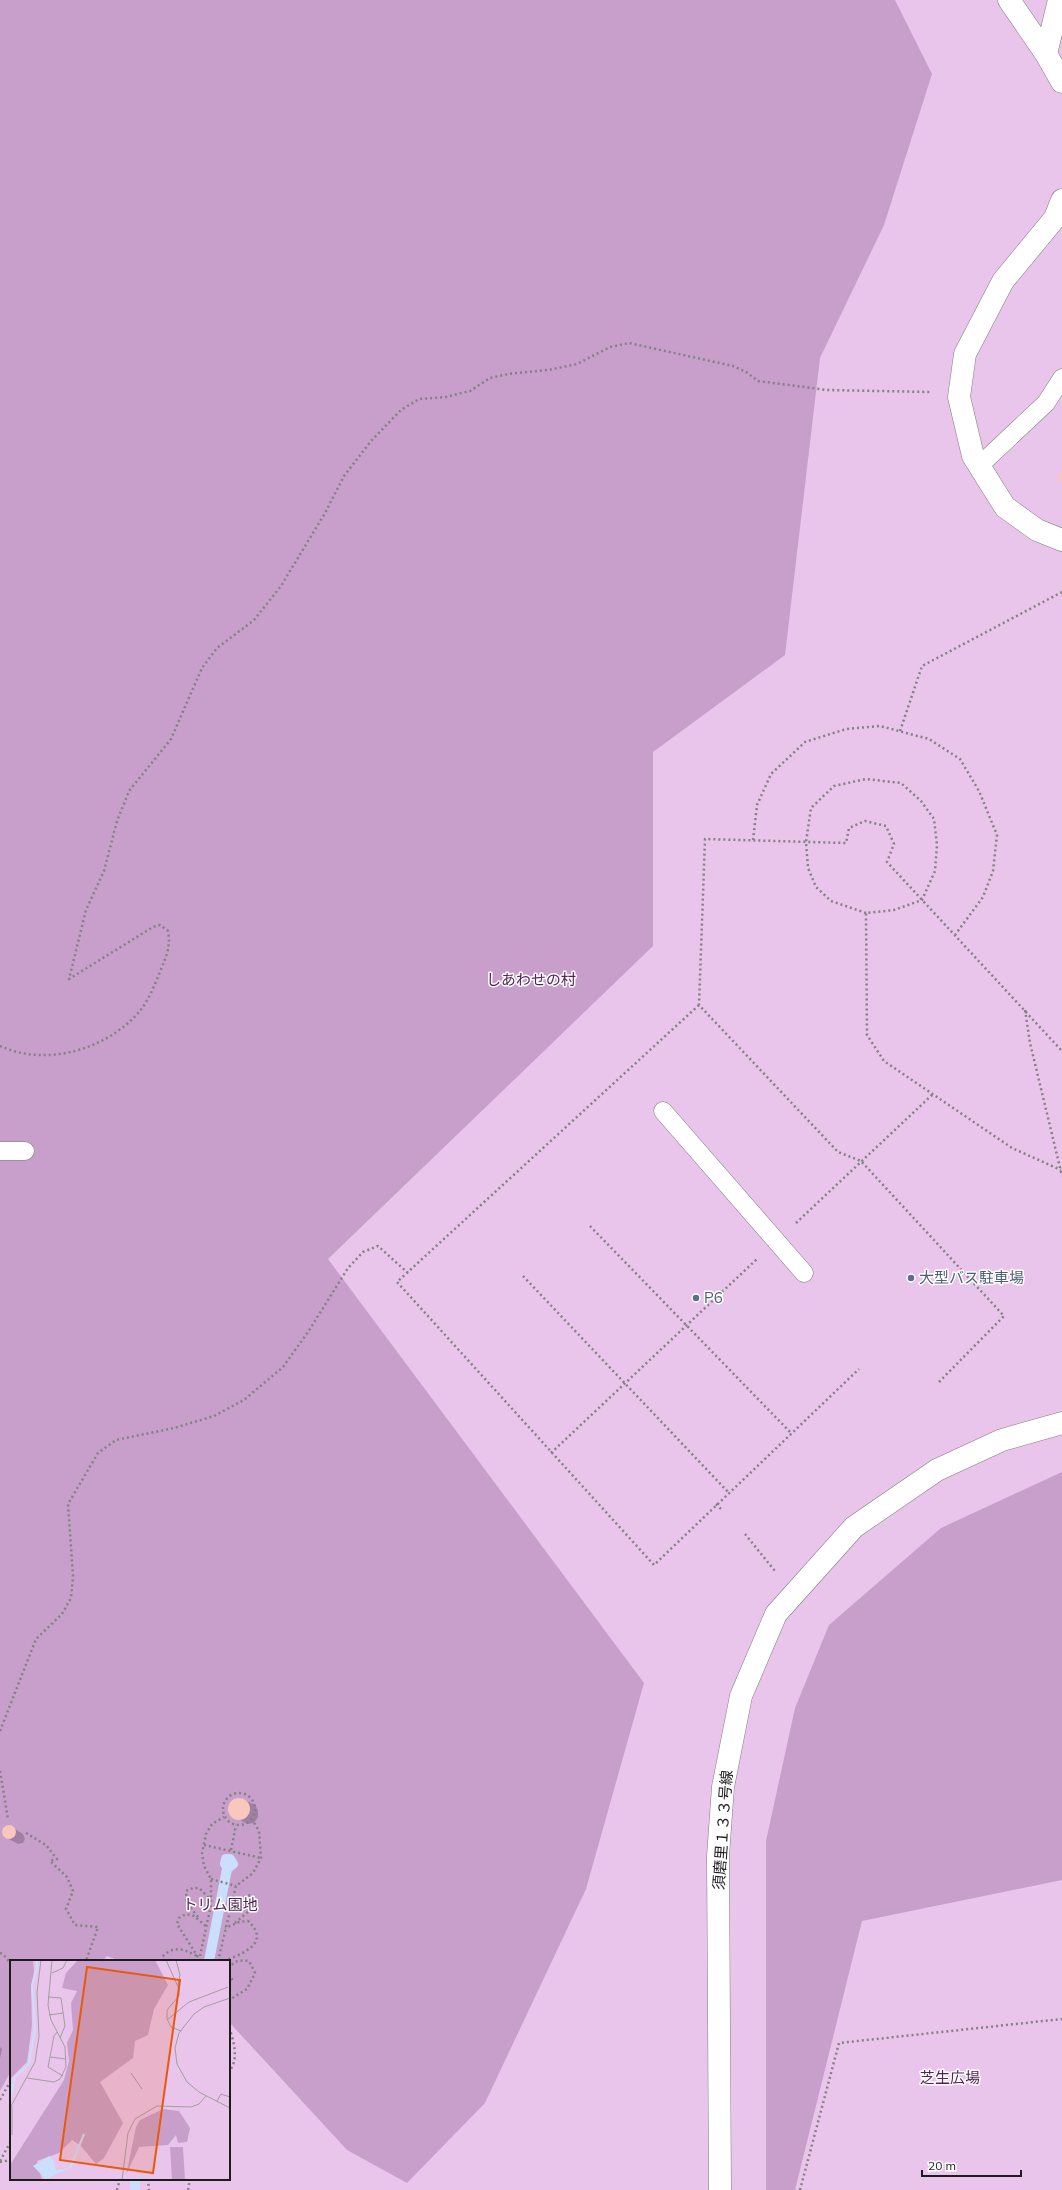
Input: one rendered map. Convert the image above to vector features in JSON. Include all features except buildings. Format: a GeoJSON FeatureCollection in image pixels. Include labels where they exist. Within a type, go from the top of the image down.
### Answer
{"type":"FeatureCollection","features":[{"type":"Feature","properties":{"kind":"street"},"geometry":{"type":"LineString","coordinates":[[1009,0],[1046,54],[1062,82]]}},
{"type":"Feature","properties":{"kind":"street"},"geometry":{"type":"LineString","coordinates":[[1046,54],[1059,0]]}},
{"type":"Feature","properties":{"kind":"street"},"geometry":{"type":"LineString","coordinates":[[1062,200],[1055,218],[1003,281],[965,354],[959,397],[973,456],[1005,507],[1037,530],[1062,540]]}},
{"type":"Feature","properties":{"kind":"street","name":"須磨里１３３号線"},"geometry":{"type":"LineString","coordinates":[[720,2190],[718,1856],[723,1787],[741,1696],[776,1614],[854,1527],[937,1470],[1002,1440],[1062,1423]]}},
{"type":"Feature","properties":{"kind":"lane"},"geometry":{"type":"LineString","coordinates":[[979,466],[1046,402],[1062,378]]}},
{"type":"Feature","properties":{"kind":"lane"},"geometry":{"type":"LineString","coordinates":[[663,1111],[804,1274]]}},
{"type":"Feature","properties":{"kind":"lane"},"geometry":{"type":"LineString","coordinates":[[0,1151],[25,1151]]}},
{"type":"Feature","properties":{"kind":"path"},"geometry":{"type":"LineString","coordinates":[[0,1046],[10,1051],[40,1056],[65,1054],[96,1044],[123,1028],[140,1012],[157,979],[170,945],[168,931],[160,925],[153,927],[69,979],[86,910],[104,871],[117,821],[129,791],[171,739],[205,663],[217,648],[254,620],[281,586],[325,513],[344,476],[371,441],[401,410],[419,399],[446,397],[470,390],[490,378],[508,374],[548,370],[577,364],[610,347],[629,343],[733,366],[746,372],[758,381],[828,390],[932,392]]}},
{"type":"Feature","properties":{"kind":"path"},"geometry":{"type":"LineString","coordinates":[[900,731],[922,666],[1062,592]]}},
{"type":"Feature","properties":{"kind":"path"},"geometry":{"type":"LineString","coordinates":[[753,840],[757,805],[771,774],[805,742],[846,729],[880,726],[929,740],[960,758],[980,791],[997,835],[993,871],[983,897],[955,935]]}},
{"type":"Feature","properties":{"kind":"path"},"geometry":{"type":"LineString","coordinates":[[866,779],[901,783],[922,801],[934,819],[937,845],[935,871],[922,900],[894,910],[866,913],[831,901],[816,887],[808,868],[806,842],[811,808],[834,786],[866,779]]}},
{"type":"Feature","properties":{"kind":"path"},"geometry":{"type":"LineString","coordinates":[[859,1369],[728,1492],[654,1565],[397,1282],[699,1005],[705,839],[846,844],[849,828],[865,821],[886,826],[894,844],[887,862],[1062,1051]]}},
{"type":"Feature","properties":{"kind":"path"},"geometry":{"type":"LineString","coordinates":[[866,913],[867,1035],[884,1061],[1012,1148],[1061,1170]]}},
{"type":"Feature","properties":{"kind":"path"},"geometry":{"type":"LineString","coordinates":[[699,1005],[838,1152],[861,1161],[1004,1316],[939,1382]]}},
{"type":"Feature","properties":{"kind":"path"},"geometry":{"type":"LineString","coordinates":[[1025,1010],[1030,1043],[1062,1176]]}},
{"type":"Feature","properties":{"kind":"path"},"geometry":{"type":"LineString","coordinates":[[551,1453],[932,1094]]}},
{"type":"Feature","properties":{"kind":"path"},"geometry":{"type":"LineString","coordinates":[[590,1226],[791,1433]]}},
{"type":"Feature","properties":{"kind":"path"},"geometry":{"type":"LineString","coordinates":[[0,1731],[36,1639],[62,1614],[71,1598],[73,1576],[68,1504],[98,1453],[116,1440],[174,1428],[214,1416],[244,1400],[283,1367],[308,1332],[348,1268],[363,1252],[378,1246],[408,1273]]}},
{"type":"Feature","properties":{"kind":"path"},"geometry":{"type":"LineString","coordinates":[[523,1276],[728,1492]]}},
{"type":"Feature","properties":{"kind":"path"},"geometry":{"type":"LineString","coordinates":[[716,1504],[721,1509]]}},
{"type":"Feature","properties":{"kind":"path"},"geometry":{"type":"LineString","coordinates":[[745,1534],[779,1575]]}},
{"type":"Feature","properties":{"kind":"path"},"geometry":{"type":"LineString","coordinates":[[0,1771],[8,1819]]}},
{"type":"Feature","properties":{"kind":"path"},"geometry":{"type":"LineString","coordinates":[[238,1793],[243,1794],[252,1800],[255,1809],[252,1819],[245,1824],[236,1825],[227,1821],[224,1817],[223,1806],[228,1797],[238,1793]]}},
{"type":"Feature","properties":{"kind":"path"},"geometry":{"type":"LineString","coordinates":[[199,1959],[207,1926],[211,1900],[211,1879],[204,1866],[202,1853],[206,1834],[212,1824],[224,1817]]}},
{"type":"Feature","properties":{"kind":"path"},"geometry":{"type":"LineString","coordinates":[[218,1960],[236,1886],[253,1873],[260,1858],[259,1831],[252,1819]]}},
{"type":"Feature","properties":{"kind":"path"},"geometry":{"type":"LineString","coordinates":[[231,1850],[236,1825]]}},
{"type":"Feature","properties":{"kind":"path"},"geometry":{"type":"LineString","coordinates":[[26,1833],[46,1844],[57,1859],[50,1861],[67,1877],[74,1891],[66,1908],[74,1925],[98,1927],[86,1960]]}},
{"type":"Feature","properties":{"kind":"path"},"geometry":{"type":"LineString","coordinates":[[204,1845],[231,1850],[260,1858]]}},
{"type":"Feature","properties":{"kind":"path"},"geometry":{"type":"LineString","coordinates":[[211,1879],[236,1886]]}},
{"type":"Feature","properties":{"kind":"path"},"geometry":{"type":"LineString","coordinates":[[200,1921],[187,1903],[186,1891],[192,1888],[200,1888],[211,1900]]}},
{"type":"Feature","properties":{"kind":"path"},"geometry":{"type":"LineString","coordinates":[[225,1928],[235,1923],[256,1905],[253,1896],[247,1895],[243,1898],[244,1906]]}},
{"type":"Feature","properties":{"kind":"path"},"geometry":{"type":"LineString","coordinates":[[199,1959],[177,1924],[179,1918],[186,1914],[194,1916],[207,1926]]}},
{"type":"Feature","properties":{"kind":"path"},"geometry":{"type":"LineString","coordinates":[[226,1960],[251,1948],[257,1941],[257,1933],[248,1921],[235,1923]]}},
{"type":"Feature","properties":{"kind":"path"},"geometry":{"type":"LineString","coordinates":[[162,1960],[162,1957],[169,1950],[177,1949],[199,1959]]}},
{"type":"Feature","properties":{"kind":"path"},"geometry":{"type":"LineString","coordinates":[[0,1953],[3,1954],[10,1963]]}},
{"type":"Feature","properties":{"kind":"path"},"geometry":{"type":"LineString","coordinates":[[230,1967],[233,1962],[240,1960],[249,1961],[255,1973],[247,1989],[230,1999]]}},
{"type":"Feature","properties":{"kind":"path"},"geometry":{"type":"LineString","coordinates":[[230,1976],[233,1981]]}},
{"type":"Feature","properties":{"kind":"path"},"geometry":{"type":"LineString","coordinates":[[800,2190],[839,2043],[1062,2019]]}},
{"type":"Feature","properties":{"kind":"path"},"geometry":{"type":"LineString","coordinates":[[230,2030],[235,2041],[233,2067],[230,2070]]}},
{"type":"Feature","properties":{"kind":"path"},"geometry":{"type":"LineString","coordinates":[[0,2100],[10,2082]]}},
{"type":"Feature","properties":{"kind":"path"},"geometry":{"type":"LineString","coordinates":[[0,2162],[10,2143]]}},
{"type":"Feature","properties":{"kind":"path"},"geometry":{"type":"LineString","coordinates":[[0,2162],[10,2160]]}},
{"type":"Feature","properties":{"kind":"path"},"geometry":{"type":"LineString","coordinates":[[117,2190],[120,2180]]}},
{"type":"Feature","properties":{"kind":"path"},"geometry":{"type":"LineString","coordinates":[[148,2180],[149,2190]]}},
{"type":"Feature","properties":{"kind":"path"},"geometry":{"type":"LineString","coordinates":[[188,2190],[190,2180]]}},
{"type":"Feature","properties":{"kind":"green space","name":"しあわせの村"},"geometry":{"type":"Polygon","coordinates":[[[0,0],[1062,0],[1062,2190],[0,2190],[0,0]]]}},
{"type":"Feature","properties":{"kind":"green space","name":"トリム園地"},"geometry":{"type":"Polygon","coordinates":[[[0,0],[895,0],[932,74],[884,225],[820,358],[785,655],[653,752],[653,946],[328,1259],[644,1683],[586,1889],[485,2103],[407,2183],[347,2150],[230,2023],[230,1960],[117,1960],[107,1956],[103,1960],[10,1960],[10,2073],[0,2091],[0,0]]]}},
{"type":"Feature","properties":{"kind":"green space"},"geometry":{"type":"Polygon","coordinates":[[[1062,1472],[1062,1880],[862,1921],[795,2190],[766,2190],[766,1841],[795,1708],[829,1625],[941,1528],[1062,1472]]]}},
{"type":"Feature","properties":{"kind":"waterway"},"geometry":{"type":"LineString","coordinates":[[209,1960],[227,1869],[233,1864],[230,1859],[226,1859],[225,1864]]}},
{"type":"Feature","properties":{"kind":"waterway"},"geometry":{"type":"LineString","coordinates":[[135,2180],[135,2190]]}},
{"type":"Feature","properties":{"kind":"place","name":"大型バス駐車場"},"geometry":{"type":"Point","coordinates":[911,1278]}},
{"type":"Feature","properties":{"kind":"place","name":"P6"},"geometry":{"type":"Point","coordinates":[696,1298]}},
{"type":"Feature","properties":{"kind":"park label","name":"芝生広場"},"geometry":{"type":"Point","coordinates":[950,2078]}}]}
